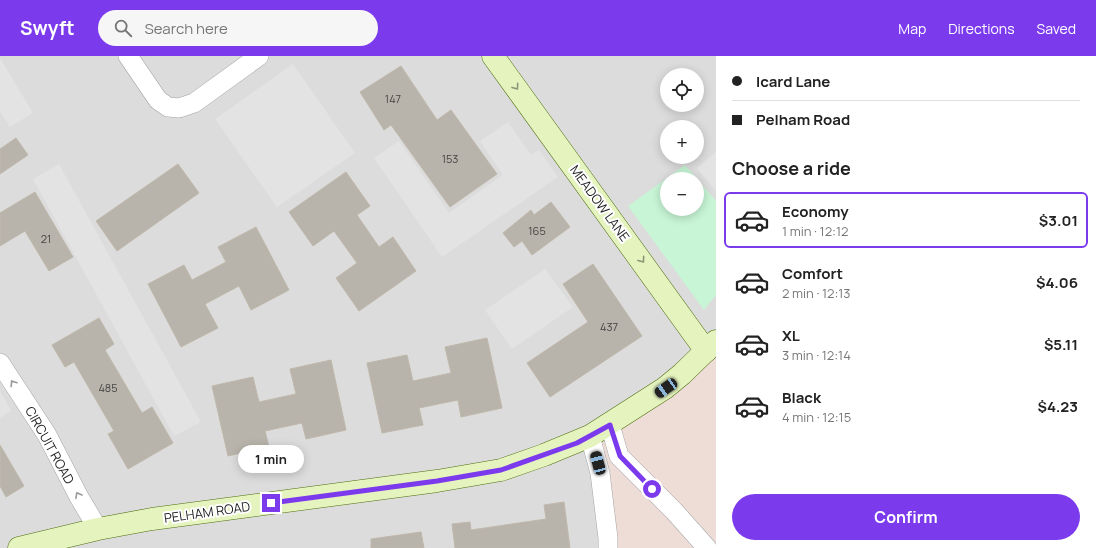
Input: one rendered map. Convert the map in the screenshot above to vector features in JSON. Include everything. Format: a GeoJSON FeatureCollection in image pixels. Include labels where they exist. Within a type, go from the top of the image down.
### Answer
{"type":"FeatureCollection","features":[{"type":"Feature","properties":{"kind":"main road","name":"MEADOW LANE"},"geometry":{"type":"LineString","coordinates":[[493,56],[711,346]]}},
{"type":"Feature","properties":{"kind":"main road","name":"PELHAM ROAD"},"geometry":{"type":"LineString","coordinates":[[19,548],[98,529],[152,519],[437,481],[501,470],[544,455],[590,436],[610,425],[666,388],[711,346]]}},
{"type":"Feature","properties":{"kind":"street"},"geometry":{"type":"LineString","coordinates":[[128,56],[158,100],[168,106],[179,108],[194,103],[259,56]]}},
{"type":"Feature","properties":{"kind":"street","name":"CIRCUIT ROAD"},"geometry":{"type":"LineString","coordinates":[[0,363],[47,435],[79,497],[98,529]]}},
{"type":"Feature","properties":{"kind":"street"},"geometry":{"type":"LineString","coordinates":[[610,425],[620,456],[674,511],[707,548]]}},
{"type":"Feature","properties":{"kind":"street"},"geometry":{"type":"LineString","coordinates":[[590,436],[600,473],[608,548]]}},
{"type":"Feature","properties":{"kind":"shaded area"},"geometry":{"type":"Polygon","coordinates":[[[0,56],[716,56],[716,345],[611,548],[0,548],[0,56]]]}},
{"type":"Feature","properties":{"kind":"shaded area"},"geometry":{"type":"Polygon","coordinates":[[[0,58],[33,113],[10,127],[0,112],[0,58]]]}},
{"type":"Feature","properties":{"kind":"shaded area"},"geometry":{"type":"Polygon","coordinates":[[[293,64],[355,153],[277,207],[215,119],[293,64]]]}},
{"type":"Feature","properties":{"kind":"shaded area"},"geometry":{"type":"Polygon","coordinates":[[[508,122],[531,155],[539,150],[558,177],[442,257],[374,158],[399,141],[449,213],[503,175],[480,141],[508,122]]]}},
{"type":"Feature","properties":{"kind":"shaded area"},"geometry":{"type":"Polygon","coordinates":[[[716,152],[716,191],[704,176],[704,172],[700,172],[697,168],[704,164],[704,162],[716,152]]]}},
{"type":"Feature","properties":{"kind":"shaded area"},"geometry":{"type":"Polygon","coordinates":[[[59,164],[201,422],[174,436],[33,179],[59,164]]]}},
{"type":"Feature","properties":{"kind":"shaded area"},"geometry":{"type":"Polygon","coordinates":[[[545,269],[573,307],[512,349],[485,310],[545,269]]]}},
{"type":"Feature","properties":{"kind":"shaded area"},"geometry":{"type":"Polygon","coordinates":[[[716,345],[716,548],[611,548],[594,438],[716,345]]]}},
{"type":"Feature","properties":{"kind":"shaded area"},"geometry":{"type":"Polygon","coordinates":[[[0,391],[11,411],[0,418],[0,391]]]}},
{"type":"Feature","properties":{"kind":"green space"},"geometry":{"type":"Polygon","coordinates":[[[685,165],[691,172],[675,172],[685,165]]]}},
{"type":"Feature","properties":{"kind":"green space"},"geometry":{"type":"Polygon","coordinates":[[[660,183],[660,216],[704,216],[704,187],[716,201],[716,295],[704,310],[628,206],[660,183]]]}},
{"type":"Feature","properties":{"kind":"building"},"geometry":{"type":"Polygon","coordinates":[[[401,66],[437,120],[451,110],[497,174],[450,207],[391,125],[384,130],[360,92],[401,66]]]}},
{"type":"Feature","properties":{"kind":"building"},"geometry":{"type":"Polygon","coordinates":[[[16,138],[28,155],[0,174],[0,149],[16,138]]]}},
{"type":"Feature","properties":{"kind":"building"},"geometry":{"type":"Polygon","coordinates":[[[178,164],[199,193],[117,251],[96,221],[178,164]]]}},
{"type":"Feature","properties":{"kind":"building"},"geometry":{"type":"Polygon","coordinates":[[[346,172],[370,206],[357,215],[379,247],[393,237],[416,271],[359,311],[336,278],[357,263],[334,231],[313,246],[289,212],[346,172]]]}},
{"type":"Feature","properties":{"kind":"building"},"geometry":{"type":"Polygon","coordinates":[[[35,192],[73,257],[49,271],[25,231],[0,246],[0,213],[35,192]]]}},
{"type":"Feature","properties":{"kind":"building"},"geometry":{"type":"Polygon","coordinates":[[[551,202],[570,227],[532,255],[522,241],[514,247],[503,233],[531,210],[534,215],[551,202]]]}},
{"type":"Feature","properties":{"kind":"building"},"geometry":{"type":"Polygon","coordinates":[[[256,227],[289,290],[251,310],[239,286],[205,304],[218,328],[181,347],[148,284],[184,265],[192,280],[226,262],[218,247],[256,227]]]}},
{"type":"Feature","properties":{"kind":"building"},"geometry":{"type":"Polygon","coordinates":[[[593,264],[642,336],[550,397],[527,363],[588,322],[563,284],[593,264]]]}},
{"type":"Feature","properties":{"kind":"building"},"geometry":{"type":"Polygon","coordinates":[[[99,318],[114,344],[105,350],[142,413],[152,407],[173,443],[128,469],[108,434],[114,431],[74,362],[65,367],[52,345],[99,318]]]}},
{"type":"Feature","properties":{"kind":"building"},"geometry":{"type":"Polygon","coordinates":[[[487,338],[502,408],[461,417],[458,400],[419,408],[423,425],[382,433],[367,363],[407,355],[413,381],[451,373],[445,347],[487,338]]]}},
{"type":"Feature","properties":{"kind":"building"},"geometry":{"type":"Polygon","coordinates":[[[331,360],[346,430],[306,439],[302,423],[265,431],[269,447],[228,456],[212,386],[253,377],[259,402],[296,394],[290,369],[331,360]]]}},
{"type":"Feature","properties":{"kind":"building"},"geometry":{"type":"Polygon","coordinates":[[[0,445],[24,486],[6,497],[0,486],[0,445]]]}},
{"type":"Feature","properties":{"kind":"building"},"geometry":{"type":"Polygon","coordinates":[[[564,502],[570,548],[455,548],[452,524],[470,522],[471,530],[546,519],[544,505],[564,502]]]}},
{"type":"Feature","properties":{"kind":"building"},"geometry":{"type":"Polygon","coordinates":[[[421,532],[424,548],[371,548],[371,539],[421,532]]]}},
{"type":"Feature","properties":{"kind":"route"},"geometry":{"type":"LineString","coordinates":[[271,503],[437,481],[501,470],[577,443],[610,425],[620,456],[652,489]]}}]}
